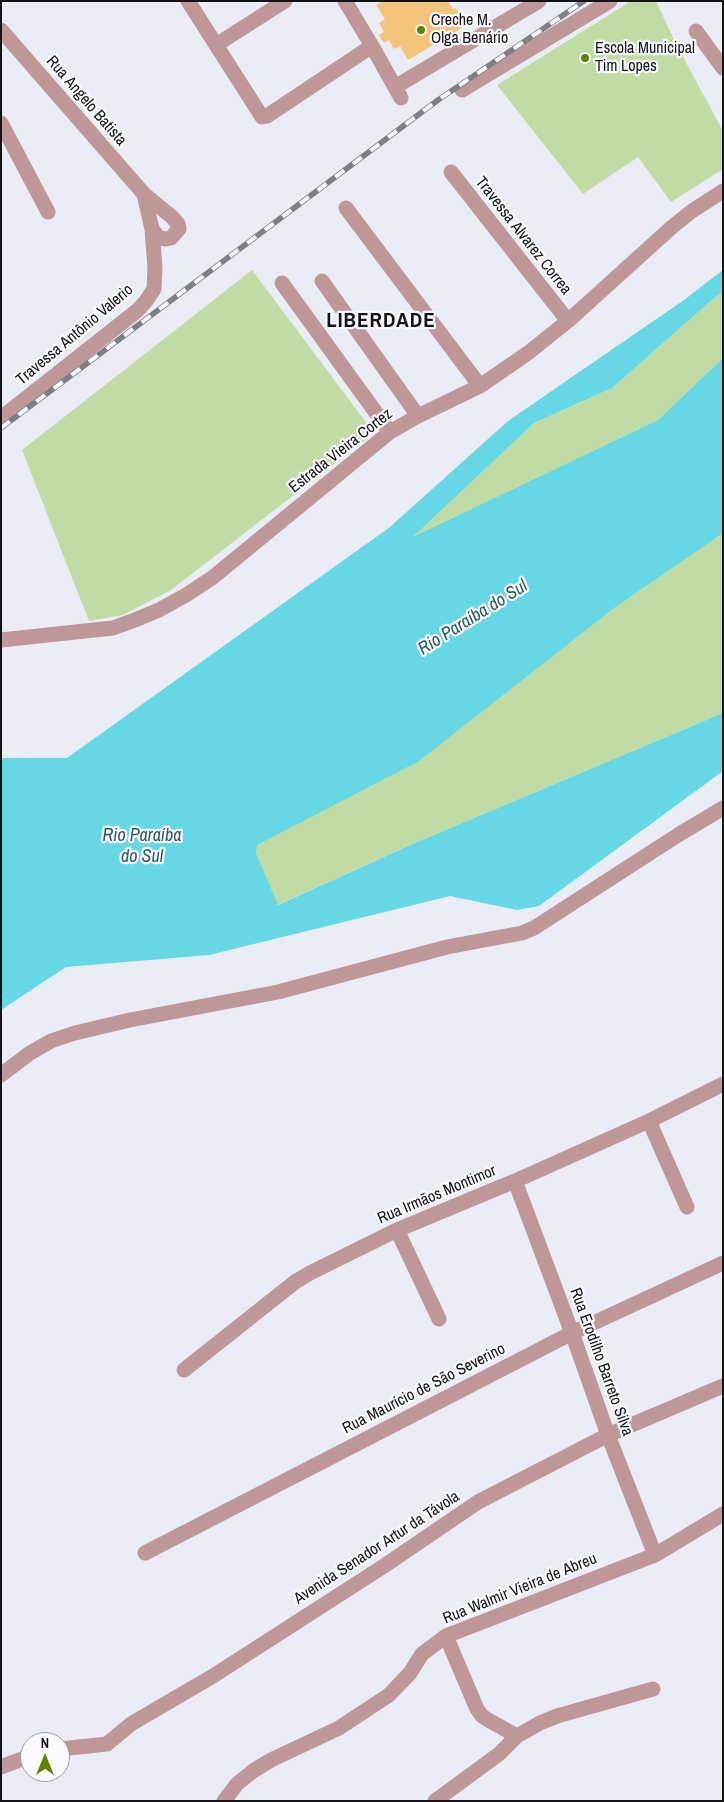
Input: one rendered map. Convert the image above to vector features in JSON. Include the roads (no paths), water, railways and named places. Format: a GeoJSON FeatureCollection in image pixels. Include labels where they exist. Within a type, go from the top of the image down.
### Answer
{"type":"FeatureCollection","features":[{"type":"Feature","properties":{"kind":"street"},"geometry":{"type":"LineString","coordinates":[[188,1],[262,117],[267,116],[372,46]]}},
{"type":"Feature","properties":{"kind":"street"},"geometry":{"type":"LineString","coordinates":[[216,45],[285,1]]}},
{"type":"Feature","properties":{"kind":"street"},"geometry":{"type":"LineString","coordinates":[[345,1],[398,93],[539,1]]}},
{"type":"Feature","properties":{"kind":"street"},"geometry":{"type":"LineString","coordinates":[[462,90],[610,1]]}},
{"type":"Feature","properties":{"kind":"street","name":"Rua Angelo Batista"},"geometry":{"type":"LineString","coordinates":[[1,30],[144,194],[172,217],[179,229],[171,238],[159,238],[152,229],[144,194]]}},
{"type":"Feature","properties":{"kind":"street"},"geometry":{"type":"LineString","coordinates":[[696,30],[723,68]]}},
{"type":"Feature","properties":{"kind":"street"},"geometry":{"type":"LineString","coordinates":[[1,123],[48,212]]}},
{"type":"Feature","properties":{"kind":"street","name":"Travessa Alvarez Correa"},"geometry":{"type":"LineString","coordinates":[[451,172],[568,321]]}},
{"type":"Feature","properties":{"kind":"street","name":"Estrada Vieira Cortez"},"geometry":{"type":"LineString","coordinates":[[1,640],[113,628],[159,610],[186,595],[212,578],[390,432],[418,416],[480,386],[528,353],[568,321],[672,227],[692,211],[723,191]]}},
{"type":"Feature","properties":{"kind":"street"},"geometry":{"type":"LineString","coordinates":[[346,208],[480,386]]}},
{"type":"Feature","properties":{"kind":"street","name":"Travessa Antônio Valerio"},"geometry":{"type":"LineString","coordinates":[[1,418],[138,310],[146,301],[154,289],[155,278],[152,229]]}},
{"type":"Feature","properties":{"kind":"street"},"geometry":{"type":"LineString","coordinates":[[322,281],[418,416]]}},
{"type":"Feature","properties":{"kind":"street"},"geometry":{"type":"LineString","coordinates":[[282,283],[390,432]]}},
{"type":"Feature","properties":{"kind":"street"},"geometry":{"type":"LineString","coordinates":[[1,1075],[51,1041],[75,1033],[130,1020],[278,992],[438,949],[522,933],[534,928],[723,808]]}},
{"type":"Feature","properties":{"kind":"street","name":"Rua Irmãos Montimor"},"geometry":{"type":"LineString","coordinates":[[184,1370],[295,1282],[318,1269],[397,1230],[515,1181],[648,1121],[723,1084]]}},
{"type":"Feature","properties":{"kind":"street"},"geometry":{"type":"LineString","coordinates":[[648,1121],[687,1207]]}},
{"type":"Feature","properties":{"kind":"street","name":"Rua Erodilho Barreto Silva"},"geometry":{"type":"LineString","coordinates":[[515,1181],[608,1435],[655,1554]]}},
{"type":"Feature","properties":{"kind":"street"},"geometry":{"type":"LineString","coordinates":[[397,1230],[439,1319]]}},
{"type":"Feature","properties":{"kind":"street","name":"Rua Maurício de São Severino"},"geometry":{"type":"LineString","coordinates":[[145,1553],[572,1333],[723,1263]]}},
{"type":"Feature","properties":{"kind":"street","name":"Avenida Senador Artur da Távola"},"geometry":{"type":"LineString","coordinates":[[70,1748],[107,1744],[131,1724],[214,1676],[384,1566],[478,1502],[608,1435],[723,1386]]}},
{"type":"Feature","properties":{"kind":"street","name":"Rua Walmir Vieira de Abreu"},"geometry":{"type":"LineString","coordinates":[[224,1801],[237,1784],[271,1760],[339,1728],[389,1695],[410,1673],[422,1654],[446,1636],[655,1554],[723,1514]]}},
{"type":"Feature","properties":{"kind":"street"},"geometry":{"type":"LineString","coordinates":[[446,1636],[482,1716],[517,1736]]}},
{"type":"Feature","properties":{"kind":"street"},"geometry":{"type":"LineString","coordinates":[[436,1801],[498,1754],[517,1736],[540,1723],[653,1688]]}},
{"type":"Feature","properties":{"kind":"street"},"geometry":{"type":"LineString","coordinates":[[1,1767],[20,1760]]}},
{"type":"Feature","properties":{"kind":"water","name":"Rio Paraíba do Sul"},"geometry":{"type":"Polygon","coordinates":[[[723,270],[723,292],[612,388],[534,423],[413,537],[658,420],[723,358],[723,533],[614,608],[419,761],[257,845],[256,853],[278,905],[415,843],[723,713],[723,771],[539,906],[517,910],[450,896],[209,955],[66,967],[1,1010],[1,758],[67,758],[390,527],[508,421],[684,300],[723,270]]]}},
{"type":"Feature","properties":{"kind":"railway"},"geometry":{"type":"LineString","coordinates":[[1,428],[438,100],[584,1]]}},
{"type":"Feature","properties":{"kind":"place","name":"Creche M. Olga Benário"},"geometry":{"type":"Point","coordinates":[421,30]}},
{"type":"Feature","properties":{"kind":"place","name":"Escola Municipal Tim Lopes"},"geometry":{"type":"Point","coordinates":[585,58]}},
{"type":"Feature","properties":{"kind":"district","name":"LIBERDADE"},"geometry":{"type":"Point","coordinates":[381,321]}}]}
